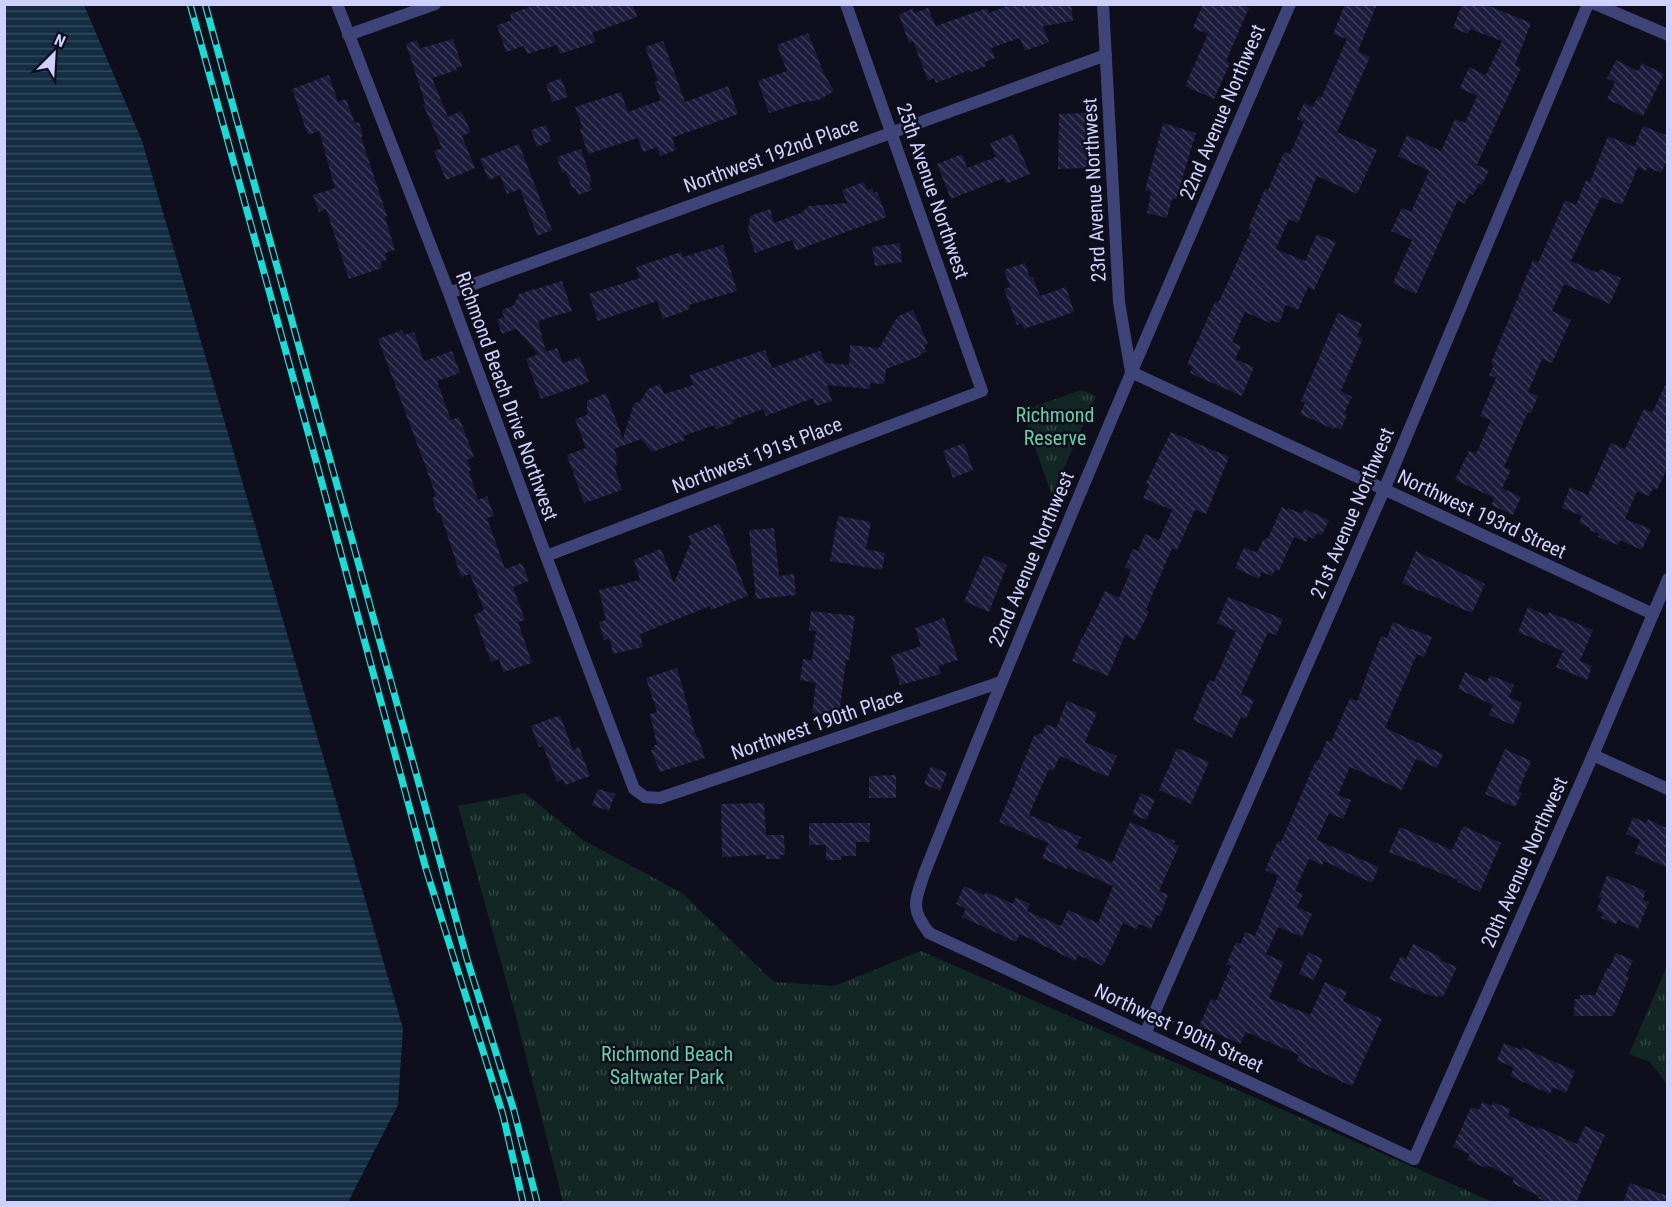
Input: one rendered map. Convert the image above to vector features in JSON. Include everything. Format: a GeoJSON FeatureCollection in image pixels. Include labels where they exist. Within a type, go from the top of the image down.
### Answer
{"type":"FeatureCollection","features":[{"type":"Feature","properties":{"kind":"street","name":"Richmond Beach Drive Northwest"},"geometry":{"type":"LineString","coordinates":[[337,4],[449,293],[634,789],[645,797]]}},
{"type":"Feature","properties":{"kind":"street"},"geometry":{"type":"LineString","coordinates":[[348,35],[435,4]]}},
{"type":"Feature","properties":{"kind":"street","name":"25th Avenue Northwest"},"geometry":{"type":"LineString","coordinates":[[846,4],[982,391]]}},
{"type":"Feature","properties":{"kind":"street","name":"23rd Avenue Northwest"},"geometry":{"type":"LineString","coordinates":[[1103,4],[1119,302],[1131,372]]}},
{"type":"Feature","properties":{"kind":"street","name":"22nd Avenue Northwest"},"geometry":{"type":"LineString","coordinates":[[928,933],[917,918],[916,901],[924,874],[1001,682],[1131,372],[1290,4]]}},
{"type":"Feature","properties":{"kind":"street","name":"21st Avenue Northwest"},"geometry":{"type":"LineString","coordinates":[[1145,1034],[1384,490],[1588,4]]}},
{"type":"Feature","properties":{"kind":"street"},"geometry":{"type":"LineString","coordinates":[[1595,4],[1668,35]]}},
{"type":"Feature","properties":{"kind":"street","name":"Northwest 192nd Place"},"geometry":{"type":"LineString","coordinates":[[449,293],[1106,55]]}},
{"type":"Feature","properties":{"kind":"street","name":"Northwest 193rd Street"},"geometry":{"type":"LineString","coordinates":[[1131,372],[1653,614]]}},
{"type":"Feature","properties":{"kind":"street","name":"Northwest 191st Place"},"geometry":{"type":"LineString","coordinates":[[546,556],[982,391]]}},
{"type":"Feature","properties":{"kind":"street","name":"20th Avenue Northwest"},"geometry":{"type":"LineString","coordinates":[[1414,1159],[1593,755],[1668,579]]}},
{"type":"Feature","properties":{"kind":"street","name":"Northwest 190th Place"},"geometry":{"type":"LineString","coordinates":[[645,797],[660,798],[1001,682]]}},
{"type":"Feature","properties":{"kind":"street"},"geometry":{"type":"LineString","coordinates":[[1593,755],[1668,789]]}},
{"type":"Feature","properties":{"kind":"street","name":"Northwest 190th Street"},"geometry":{"type":"LineString","coordinates":[[928,933],[1414,1159]]}},
{"type":"Feature","properties":{"kind":"green space","name":"Richmond Reserve"},"geometry":{"type":"Polygon","coordinates":[[[1081,390],[1096,396],[1052,495],[1022,411],[1081,390]]]}},
{"type":"Feature","properties":{"kind":"green space","name":"Richmond Beach Saltwater Park"},"geometry":{"type":"Polygon","coordinates":[[[525,793],[583,840],[682,893],[774,982],[834,986],[921,951],[1493,1202],[563,1202],[514,1009],[458,806],[525,793]]]}},
{"type":"Feature","properties":{"kind":"green space"},"geometry":{"type":"Polygon","coordinates":[[[1667,966],[1667,1084],[1650,1062],[1629,1054],[1667,966]]]}},
{"type":"Feature","properties":{"kind":"water"},"geometry":{"type":"Polygon","coordinates":[[[5,4],[84,5],[142,141],[403,1028],[398,1105],[348,1202],[5,1202],[5,4]]]}},
{"type":"Feature","properties":{"kind":"building"},"geometry":{"type":"Polygon","coordinates":[[[538,4],[633,4],[637,17],[592,33],[596,42],[560,54],[557,45],[527,54],[524,46],[506,52],[497,25],[512,20],[510,14],[538,4]]]}},
{"type":"Feature","properties":{"kind":"building"},"geometry":{"type":"Polygon","coordinates":[[[1012,4],[1071,4],[1073,21],[1043,26],[1049,42],[1025,51],[1020,38],[991,48],[995,58],[985,62],[986,66],[936,83],[934,78],[928,81],[913,41],[909,43],[899,15],[913,8],[914,13],[928,8],[936,26],[987,8],[989,13],[1012,4]]]}},
{"type":"Feature","properties":{"kind":"building"},"geometry":{"type":"Polygon","coordinates":[[[1203,4],[1241,4],[1249,8],[1226,61],[1230,63],[1214,99],[1185,86],[1208,34],[1193,28],[1203,4]]]}},
{"type":"Feature","properties":{"kind":"building"},"geometry":{"type":"Polygon","coordinates":[[[1345,4],[1377,4],[1358,51],[1370,57],[1337,132],[1377,150],[1357,194],[1317,176],[1298,223],[1289,219],[1276,249],[1305,261],[1317,234],[1336,242],[1314,290],[1308,287],[1298,310],[1286,305],[1279,323],[1271,320],[1270,323],[1245,312],[1232,342],[1241,346],[1235,359],[1254,367],[1242,396],[1190,373],[1193,367],[1187,364],[1251,231],[1248,229],[1265,189],[1268,190],[1284,152],[1290,154],[1304,122],[1297,119],[1304,103],[1313,107],[1318,96],[1321,98],[1347,39],[1333,34],[1345,4]]]}},
{"type":"Feature","properties":{"kind":"building"},"geometry":{"type":"Polygon","coordinates":[[[1462,4],[1484,4],[1531,23],[1515,65],[1521,68],[1477,165],[1489,170],[1482,185],[1479,183],[1473,195],[1470,193],[1465,204],[1458,200],[1416,294],[1393,283],[1412,240],[1391,231],[1402,208],[1411,212],[1429,171],[1398,156],[1407,135],[1441,151],[1455,119],[1465,123],[1477,96],[1460,88],[1469,67],[1486,75],[1502,41],[1470,29],[1468,34],[1453,28],[1462,4]]]}},
{"type":"Feature","properties":{"kind":"building"},"geometry":{"type":"Polygon","coordinates":[[[808,33],[824,74],[834,91],[819,100],[804,102],[769,113],[758,81],[787,71],[777,45],[808,33]]]}},
{"type":"Feature","properties":{"kind":"building"},"geometry":{"type":"Polygon","coordinates":[[[453,39],[462,66],[456,68],[457,70],[432,78],[448,117],[461,111],[471,132],[462,136],[475,168],[446,180],[434,151],[442,148],[423,104],[425,103],[406,44],[417,40],[421,50],[421,48],[453,39]]]}},
{"type":"Feature","properties":{"kind":"building"},"geometry":{"type":"Polygon","coordinates":[[[663,41],[685,102],[728,86],[738,114],[672,138],[676,150],[660,156],[657,147],[643,152],[638,138],[588,154],[580,129],[583,128],[575,107],[621,92],[628,112],[661,100],[654,82],[658,81],[645,47],[663,41]]]}},
{"type":"Feature","properties":{"kind":"building"},"geometry":{"type":"Polygon","coordinates":[[[1616,60],[1638,71],[1642,63],[1664,74],[1643,116],[1607,99],[1615,82],[1607,78],[1616,60]]]}},
{"type":"Feature","properties":{"kind":"building"},"geometry":{"type":"Polygon","coordinates":[[[329,75],[338,102],[346,99],[355,123],[359,122],[363,136],[361,137],[387,216],[385,217],[395,250],[385,253],[387,260],[380,262],[382,268],[349,279],[326,209],[319,212],[313,195],[335,188],[319,131],[308,135],[292,89],[329,75]]]}},
{"type":"Feature","properties":{"kind":"building"},"geometry":{"type":"Polygon","coordinates":[[[561,78],[568,97],[552,102],[546,84],[561,78]]]}},
{"type":"Feature","properties":{"kind":"building"},"geometry":{"type":"Polygon","coordinates":[[[1087,113],[1087,168],[1058,169],[1059,114],[1087,113]]]}},
{"type":"Feature","properties":{"kind":"building"},"geometry":{"type":"Polygon","coordinates":[[[1163,123],[1196,133],[1176,199],[1172,199],[1167,218],[1147,213],[1151,192],[1145,190],[1163,123]]]}},
{"type":"Feature","properties":{"kind":"building"},"geometry":{"type":"Polygon","coordinates":[[[546,125],[551,141],[537,147],[531,130],[546,125]]]}},
{"type":"Feature","properties":{"kind":"building"},"geometry":{"type":"Polygon","coordinates":[[[1643,126],[1668,136],[1668,158],[1661,173],[1648,167],[1646,171],[1638,167],[1622,205],[1601,197],[1571,261],[1598,273],[1600,269],[1621,278],[1610,304],[1564,284],[1552,311],[1571,320],[1552,363],[1542,359],[1528,392],[1538,396],[1531,413],[1528,412],[1504,467],[1511,470],[1502,488],[1521,497],[1513,515],[1491,505],[1495,498],[1455,480],[1469,451],[1476,454],[1491,420],[1480,416],[1496,378],[1489,375],[1494,365],[1491,363],[1533,260],[1538,263],[1565,200],[1576,205],[1586,180],[1590,182],[1608,136],[1634,147],[1643,126]]]}},
{"type":"Feature","properties":{"kind":"building"},"geometry":{"type":"Polygon","coordinates":[[[1013,134],[1030,174],[1006,184],[1004,178],[951,199],[937,164],[962,154],[967,168],[996,157],[990,143],[1013,134]]]}},
{"type":"Feature","properties":{"kind":"building"},"geometry":{"type":"Polygon","coordinates":[[[519,144],[552,230],[537,236],[520,189],[507,194],[500,175],[489,180],[480,159],[519,144]]]}},
{"type":"Feature","properties":{"kind":"building"},"geometry":{"type":"Polygon","coordinates":[[[581,149],[592,182],[589,183],[592,190],[578,195],[575,188],[572,188],[566,171],[562,173],[557,157],[581,149]]]}},
{"type":"Feature","properties":{"kind":"building"},"geometry":{"type":"Polygon","coordinates":[[[864,182],[867,190],[872,188],[874,193],[877,192],[887,217],[800,249],[796,250],[792,240],[755,253],[748,230],[750,216],[770,209],[774,223],[801,213],[809,206],[847,203],[842,190],[864,182]]]}},
{"type":"Feature","properties":{"kind":"building"},"geometry":{"type":"Polygon","coordinates":[[[900,243],[902,262],[875,266],[872,247],[900,243]]]}},
{"type":"Feature","properties":{"kind":"building"},"geometry":{"type":"Polygon","coordinates":[[[723,245],[737,291],[689,305],[690,309],[663,319],[657,301],[598,321],[589,294],[640,278],[636,267],[681,252],[683,257],[723,245]]]}},
{"type":"Feature","properties":{"kind":"building"},"geometry":{"type":"Polygon","coordinates":[[[1025,263],[1040,296],[1066,287],[1074,312],[1024,329],[1022,323],[1017,325],[1004,289],[1010,287],[1004,270],[1025,263]]]}},
{"type":"Feature","properties":{"kind":"building"},"geometry":{"type":"Polygon","coordinates":[[[562,281],[572,311],[538,321],[546,352],[557,348],[563,363],[580,357],[589,382],[541,399],[526,359],[539,354],[516,329],[502,334],[497,320],[504,317],[502,310],[514,305],[519,294],[562,281]]]}},
{"type":"Feature","properties":{"kind":"building"},"geometry":{"type":"Polygon","coordinates":[[[913,310],[928,344],[924,345],[926,352],[886,369],[884,384],[870,383],[870,389],[827,385],[832,401],[816,406],[813,398],[766,416],[763,409],[733,420],[734,423],[716,429],[715,425],[683,436],[685,440],[652,452],[641,439],[614,449],[618,460],[617,465],[614,466],[622,490],[584,503],[567,455],[586,448],[575,419],[587,415],[587,401],[606,393],[623,439],[634,403],[640,402],[648,389],[660,384],[664,394],[693,385],[690,375],[765,350],[772,368],[820,351],[825,363],[849,365],[850,345],[879,348],[898,316],[913,310]]]}},
{"type":"Feature","properties":{"kind":"building"},"geometry":{"type":"Polygon","coordinates":[[[1338,313],[1362,324],[1357,336],[1363,338],[1341,391],[1352,397],[1344,413],[1347,415],[1341,429],[1336,427],[1335,430],[1300,414],[1305,403],[1301,401],[1338,313]]]}},
{"type":"Feature","properties":{"kind":"building"},"geometry":{"type":"Polygon","coordinates":[[[402,330],[404,335],[414,332],[424,361],[452,351],[460,373],[437,381],[451,420],[459,417],[474,457],[467,460],[471,470],[469,471],[478,500],[487,496],[494,516],[487,518],[505,569],[522,563],[529,581],[513,587],[525,620],[518,622],[532,663],[503,672],[499,659],[491,662],[474,615],[484,610],[470,574],[461,577],[440,513],[437,514],[432,498],[436,496],[378,339],[402,330]]]}},
{"type":"Feature","properties":{"kind":"building"},"geometry":{"type":"Polygon","coordinates":[[[1668,379],[1668,466],[1657,490],[1653,488],[1649,496],[1637,491],[1625,519],[1651,529],[1642,550],[1620,540],[1618,545],[1598,537],[1599,534],[1579,523],[1582,516],[1562,508],[1570,487],[1588,495],[1611,443],[1625,449],[1644,409],[1652,413],[1668,379]]]}},
{"type":"Feature","properties":{"kind":"building"},"geometry":{"type":"Polygon","coordinates":[[[1171,432],[1229,457],[1206,514],[1195,510],[1177,550],[1172,548],[1146,610],[1149,612],[1135,640],[1125,635],[1108,676],[1072,661],[1105,591],[1119,598],[1131,570],[1125,567],[1133,549],[1138,551],[1145,534],[1159,540],[1172,510],[1143,498],[1149,485],[1146,483],[1171,432]]]}},
{"type":"Feature","properties":{"kind":"building"},"geometry":{"type":"Polygon","coordinates":[[[964,443],[973,470],[953,478],[943,451],[964,443]]]}},
{"type":"Feature","properties":{"kind":"building"},"geometry":{"type":"Polygon","coordinates":[[[1282,507],[1302,514],[1305,509],[1329,520],[1322,535],[1317,533],[1314,539],[1308,536],[1306,542],[1294,537],[1279,571],[1275,569],[1272,576],[1262,572],[1259,579],[1235,568],[1244,547],[1257,553],[1263,540],[1268,538],[1282,507]]]}},
{"type":"Feature","properties":{"kind":"building"},"geometry":{"type":"Polygon","coordinates":[[[838,516],[871,522],[866,549],[885,553],[882,570],[830,561],[838,516]]]}},
{"type":"Feature","properties":{"kind":"building"},"geometry":{"type":"Polygon","coordinates":[[[719,523],[748,596],[711,610],[710,606],[640,634],[643,647],[613,654],[610,639],[604,640],[599,622],[606,620],[599,590],[640,580],[634,560],[661,549],[674,583],[691,542],[688,536],[719,523]]]}},
{"type":"Feature","properties":{"kind":"building"},"geometry":{"type":"Polygon","coordinates":[[[774,528],[779,576],[794,574],[796,595],[756,599],[749,530],[774,528]]]}},
{"type":"Feature","properties":{"kind":"building"},"geometry":{"type":"Polygon","coordinates":[[[1416,551],[1485,584],[1472,613],[1402,583],[1416,551]]]}},
{"type":"Feature","properties":{"kind":"building"},"geometry":{"type":"Polygon","coordinates":[[[984,555],[1007,565],[989,612],[964,601],[984,555]]]}},
{"type":"Feature","properties":{"kind":"building"},"geometry":{"type":"Polygon","coordinates":[[[1228,597],[1283,619],[1276,635],[1268,632],[1241,694],[1254,700],[1246,719],[1241,717],[1232,738],[1193,720],[1209,680],[1214,682],[1236,631],[1217,623],[1228,597]]]}},
{"type":"Feature","properties":{"kind":"building"},"geometry":{"type":"Polygon","coordinates":[[[1528,607],[1548,616],[1549,612],[1593,630],[1580,661],[1592,666],[1587,680],[1556,667],[1563,651],[1518,632],[1528,607]]]}},
{"type":"Feature","properties":{"kind":"building"},"geometry":{"type":"Polygon","coordinates":[[[811,611],[855,616],[849,660],[846,660],[839,716],[812,713],[816,683],[800,680],[803,659],[812,660],[816,631],[809,630],[811,611]]]}},
{"type":"Feature","properties":{"kind":"building"},"geometry":{"type":"Polygon","coordinates":[[[944,618],[958,660],[938,666],[941,674],[900,685],[891,656],[921,646],[915,628],[944,618]]]}},
{"type":"Feature","properties":{"kind":"building"},"geometry":{"type":"Polygon","coordinates":[[[1393,622],[1432,637],[1424,657],[1417,654],[1385,728],[1443,754],[1437,768],[1416,759],[1402,790],[1350,767],[1338,795],[1351,800],[1343,819],[1329,813],[1317,840],[1379,867],[1372,883],[1324,861],[1322,865],[1309,859],[1295,891],[1303,894],[1297,907],[1312,914],[1302,937],[1278,927],[1266,954],[1284,962],[1269,998],[1310,1015],[1325,982],[1347,992],[1343,1001],[1382,1019],[1352,1086],[1296,1061],[1299,1055],[1246,1032],[1240,1044],[1199,1026],[1211,999],[1216,1001],[1231,966],[1226,965],[1236,942],[1241,944],[1245,932],[1255,936],[1278,876],[1265,870],[1278,841],[1281,842],[1316,760],[1318,761],[1327,740],[1331,742],[1350,698],[1357,701],[1381,636],[1387,638],[1393,622]]]}},
{"type":"Feature","properties":{"kind":"building"},"geometry":{"type":"Polygon","coordinates":[[[677,668],[696,737],[698,737],[705,758],[660,772],[651,750],[654,749],[654,745],[657,745],[650,714],[657,712],[646,678],[677,668]]]}},
{"type":"Feature","properties":{"kind":"building"},"geometry":{"type":"Polygon","coordinates":[[[1465,672],[1487,682],[1490,675],[1514,685],[1509,697],[1522,703],[1513,725],[1489,715],[1493,705],[1458,689],[1465,672]]]}},
{"type":"Feature","properties":{"kind":"building"},"geometry":{"type":"Polygon","coordinates":[[[1067,701],[1097,713],[1085,742],[1117,756],[1108,777],[1060,756],[1053,771],[1049,769],[1029,815],[1081,837],[1076,848],[1112,863],[1130,822],[1175,841],[1174,844],[1179,846],[1159,891],[1168,895],[1160,916],[1157,915],[1151,929],[1139,924],[1137,929],[1123,923],[1103,966],[1078,955],[1075,961],[1020,934],[1016,942],[962,917],[966,909],[956,904],[964,886],[984,895],[986,892],[1013,904],[1016,897],[1030,904],[1027,911],[1061,926],[1068,910],[1098,923],[1113,886],[1042,858],[1048,843],[999,822],[1034,736],[1042,733],[1046,724],[1056,728],[1067,701]]]}},
{"type":"Feature","properties":{"kind":"building"},"geometry":{"type":"Polygon","coordinates":[[[560,715],[573,750],[579,747],[590,776],[565,785],[563,779],[557,782],[543,746],[539,747],[531,726],[560,715]]]}},
{"type":"Feature","properties":{"kind":"building"},"geometry":{"type":"Polygon","coordinates":[[[1177,748],[1209,762],[1191,804],[1159,790],[1177,748]]]}},
{"type":"Feature","properties":{"kind":"building"},"geometry":{"type":"Polygon","coordinates":[[[1505,749],[1531,761],[1518,792],[1522,793],[1515,807],[1485,794],[1505,749]]]}},
{"type":"Feature","properties":{"kind":"building"},"geometry":{"type":"Polygon","coordinates":[[[931,766],[947,773],[940,791],[924,784],[931,766]]]}},
{"type":"Feature","properties":{"kind":"building"},"geometry":{"type":"Polygon","coordinates":[[[896,775],[896,798],[869,798],[869,776],[896,775]]]}},
{"type":"Feature","properties":{"kind":"building"},"geometry":{"type":"Polygon","coordinates":[[[598,789],[615,794],[609,811],[592,805],[598,789]]]}},
{"type":"Feature","properties":{"kind":"building"},"geometry":{"type":"Polygon","coordinates":[[[1141,793],[1155,800],[1146,820],[1132,814],[1141,793]]]}},
{"type":"Feature","properties":{"kind":"building"},"geometry":{"type":"Polygon","coordinates":[[[764,803],[766,835],[784,835],[785,855],[780,855],[781,859],[766,859],[766,855],[722,857],[721,804],[764,803]]]}},
{"type":"Feature","properties":{"kind":"building"},"geometry":{"type":"Polygon","coordinates":[[[1633,817],[1646,823],[1648,819],[1668,829],[1668,868],[1635,853],[1640,840],[1626,834],[1633,817]]]}},
{"type":"Feature","properties":{"kind":"building"},"geometry":{"type":"Polygon","coordinates":[[[809,823],[870,823],[870,842],[856,842],[856,856],[841,856],[841,860],[826,860],[826,845],[809,845],[809,823]]]}},
{"type":"Feature","properties":{"kind":"building"},"geometry":{"type":"Polygon","coordinates":[[[1463,826],[1501,843],[1480,892],[1457,882],[1458,880],[1389,852],[1400,827],[1452,850],[1463,826]]]}},
{"type":"Feature","properties":{"kind":"building"},"geometry":{"type":"Polygon","coordinates":[[[1607,875],[1646,891],[1643,900],[1649,902],[1638,929],[1618,920],[1616,924],[1601,918],[1603,913],[1596,910],[1602,898],[1599,897],[1607,875]]]}},
{"type":"Feature","properties":{"kind":"building"},"geometry":{"type":"Polygon","coordinates":[[[1413,944],[1457,967],[1443,997],[1432,996],[1389,979],[1401,956],[1406,959],[1413,944]]]}},
{"type":"Feature","properties":{"kind":"building"},"geometry":{"type":"Polygon","coordinates":[[[1308,952],[1323,959],[1314,980],[1299,974],[1308,952]]]}},
{"type":"Feature","properties":{"kind":"building"},"geometry":{"type":"Polygon","coordinates":[[[1616,953],[1633,960],[1626,976],[1629,977],[1613,1016],[1574,1016],[1575,999],[1580,999],[1580,995],[1595,995],[1616,953]]]}},
{"type":"Feature","properties":{"kind":"building"},"geometry":{"type":"Polygon","coordinates":[[[1504,1043],[1521,1050],[1522,1047],[1575,1071],[1566,1093],[1553,1087],[1550,1094],[1510,1076],[1514,1068],[1497,1060],[1504,1043]]]}},
{"type":"Feature","properties":{"kind":"building"},"geometry":{"type":"Polygon","coordinates":[[[1482,1102],[1492,1106],[1493,1102],[1511,1109],[1508,1115],[1577,1144],[1585,1126],[1605,1135],[1576,1203],[1550,1203],[1538,1198],[1539,1196],[1512,1183],[1514,1178],[1487,1165],[1486,1168],[1467,1160],[1470,1154],[1453,1147],[1471,1107],[1479,1110],[1482,1102]]]}},
{"type":"Feature","properties":{"kind":"building"},"geometry":{"type":"Polygon","coordinates":[[[1630,1183],[1668,1196],[1668,1203],[1623,1203],[1630,1183]]]}},
{"type":"Feature","properties":{"kind":"railway"},"geometry":{"type":"LineString","coordinates":[[190,4],[426,869],[503,1115],[523,1202]]}},
{"type":"Feature","properties":{"kind":"railway"},"geometry":{"type":"LineString","coordinates":[[205,4],[467,959],[514,1111],[537,1202]]}}]}
